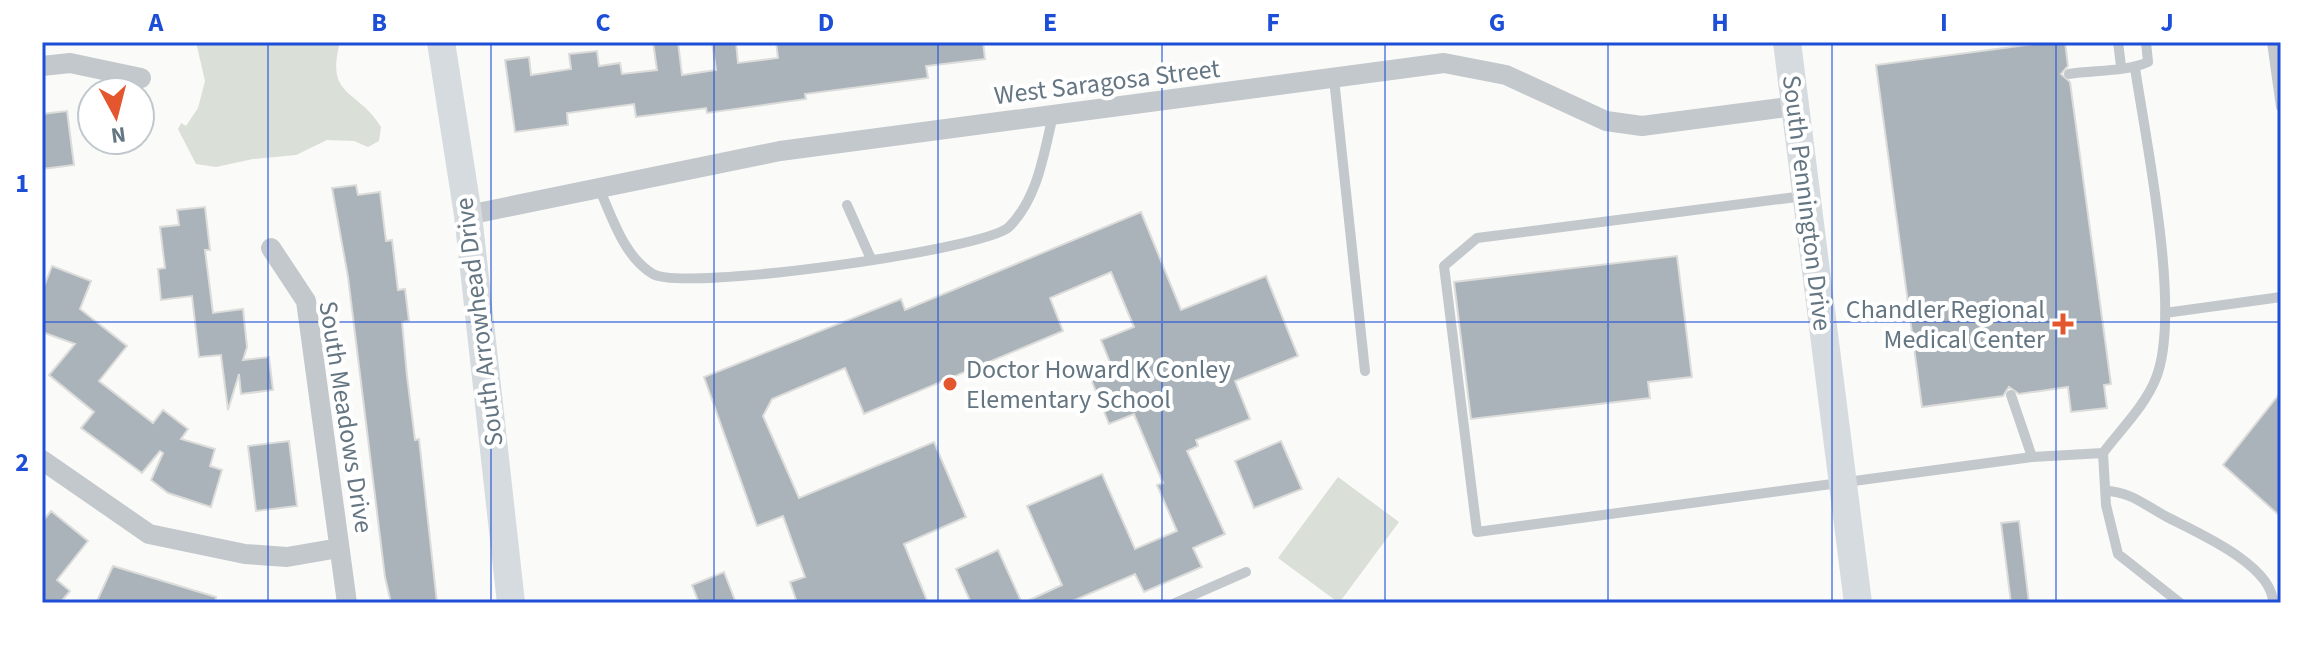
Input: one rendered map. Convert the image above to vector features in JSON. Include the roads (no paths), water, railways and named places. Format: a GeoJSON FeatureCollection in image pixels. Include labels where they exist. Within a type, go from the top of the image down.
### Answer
{"type":"FeatureCollection","features":[{"type":"Feature","properties":{"kind":"street","name":"South Arrowhead Drive"},"geometry":{"type":"LineString","coordinates":[[441,42],[468,215],[511,603]]}},
{"type":"Feature","properties":{"kind":"street","name":"South Pennington Drive"},"geometry":{"type":"LineString","coordinates":[[1787,42],[1858,603]]}},
{"type":"Feature","properties":{"kind":"street"},"geometry":{"type":"LineString","coordinates":[[42,66],[70,63],[132,76]]}},
{"type":"Feature","properties":{"kind":"street","name":"West Saragosa Street"},"geometry":{"type":"LineString","coordinates":[[468,215],[780,151],[1444,63],[1506,75],[1606,121],[1642,126],[1795,106]]}},
{"type":"Feature","properties":{"kind":"street","name":"South Meadows Drive"},"geometry":{"type":"LineString","coordinates":[[271,248],[306,301],[347,603]]}},
{"type":"Feature","properties":{"kind":"street"},"geometry":{"type":"LineString","coordinates":[[42,460],[149,534],[245,554],[287,557],[339,548]]}},
{"type":"Feature","properties":{"kind":"lane"},"geometry":{"type":"LineString","coordinates":[[2118,42],[2121,66]]}},
{"type":"Feature","properties":{"kind":"lane"},"geometry":{"type":"LineString","coordinates":[[2069,74],[2121,66],[2135,68],[2148,62],[2146,42]]}},
{"type":"Feature","properties":{"kind":"lane"},"geometry":{"type":"LineString","coordinates":[[2272,42],[2281,107]]}},
{"type":"Feature","properties":{"kind":"lane"},"geometry":{"type":"LineString","coordinates":[[2135,68],[2165,313],[2157,377],[2147,398],[2103,453],[2105,491],[2118,554],[2180,603]]}},
{"type":"Feature","properties":{"kind":"lane"},"geometry":{"type":"LineString","coordinates":[[1334,79],[1365,371]]}},
{"type":"Feature","properties":{"kind":"lane"},"geometry":{"type":"LineString","coordinates":[[598,186],[637,262],[655,276],[676,280],[750,276],[871,259],[965,244],[1009,227],[1037,181],[1053,115]]}},
{"type":"Feature","properties":{"kind":"lane"},"geometry":{"type":"LineString","coordinates":[[1806,196],[1477,238],[1444,266],[1477,532],[1843,486],[2032,457],[2103,453]]}},
{"type":"Feature","properties":{"kind":"lane"},"geometry":{"type":"LineString","coordinates":[[847,205],[871,259]]}},
{"type":"Feature","properties":{"kind":"lane"},"geometry":{"type":"LineString","coordinates":[[2165,313],[2281,297]]}},
{"type":"Feature","properties":{"kind":"lane"},"geometry":{"type":"LineString","coordinates":[[2011,395],[2032,457]]}},
{"type":"Feature","properties":{"kind":"lane"},"geometry":{"type":"LineString","coordinates":[[2105,491],[2131,495],[2207,535],[2264,581],[2273,592],[2273,603]]}},
{"type":"Feature","properties":{"kind":"lane"},"geometry":{"type":"LineString","coordinates":[[1175,603],[1246,572]]}},
{"type":"Feature","properties":{"kind":"place","name":"Chandler Regional Medical Center"},"geometry":{"type":"Point","coordinates":[2063,324]}},
{"type":"Feature","properties":{"kind":"place","name":"Doctor Howard K Conley Elementary School"},"geometry":{"type":"Point","coordinates":[950,384]}}]}
